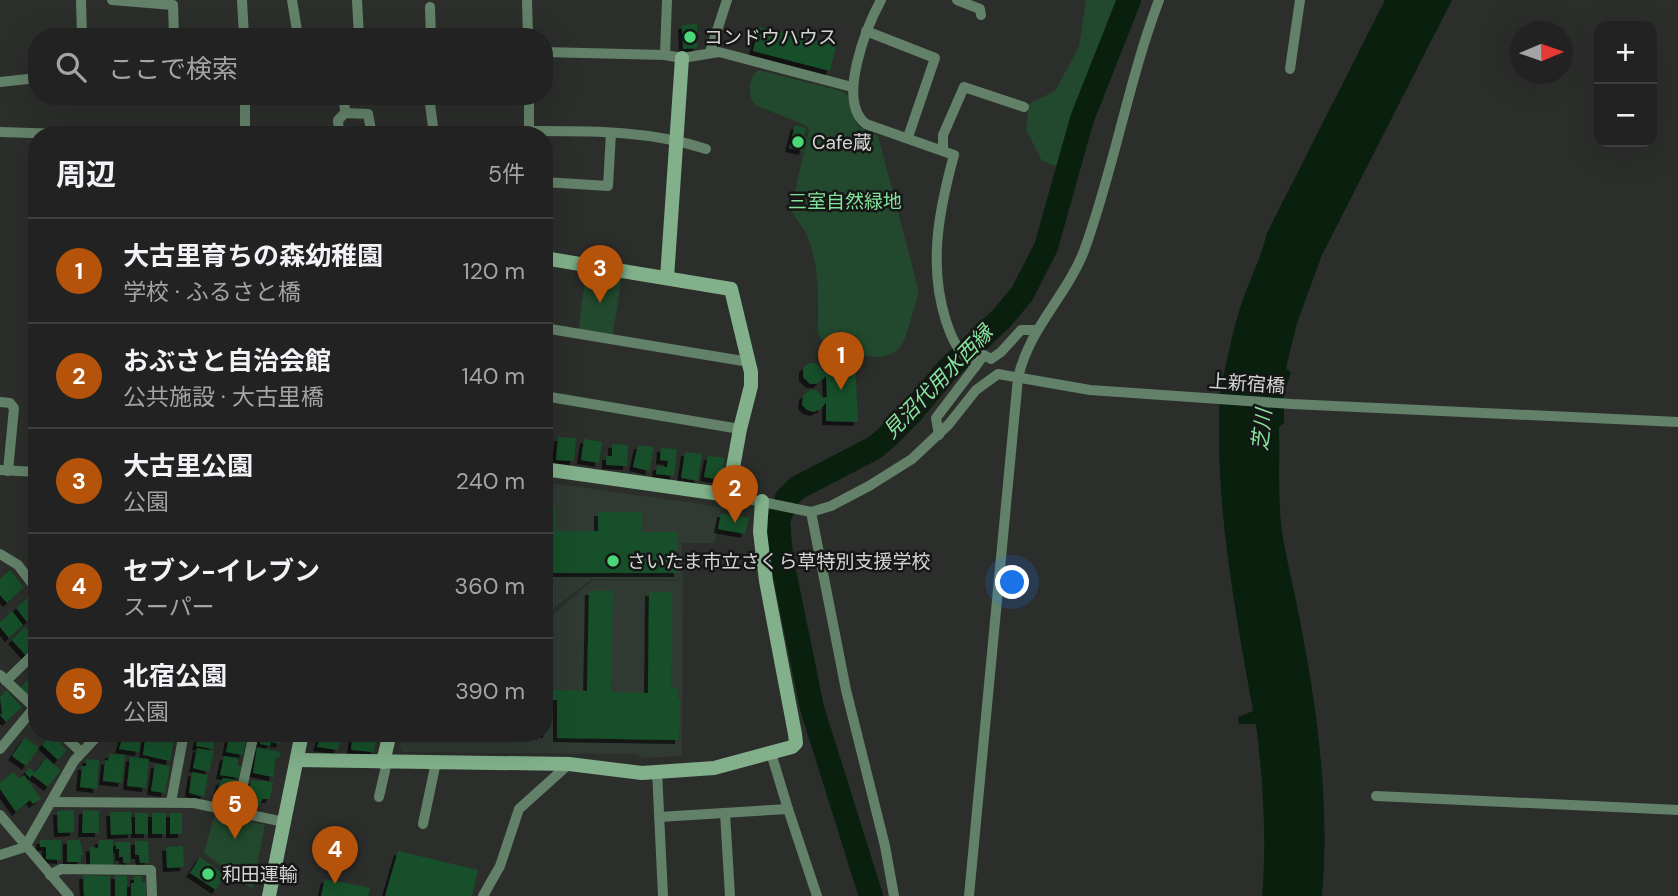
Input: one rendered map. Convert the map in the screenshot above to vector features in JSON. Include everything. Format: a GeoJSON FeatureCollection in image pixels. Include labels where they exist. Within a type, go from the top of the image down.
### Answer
{"type":"FeatureCollection","features":[{"type":"Feature","properties":{"kind":"street"},"geometry":{"type":"LineString","coordinates":[[81,0],[82,28]]}},
{"type":"Feature","properties":{"kind":"street"},"geometry":{"type":"LineString","coordinates":[[112,0],[173,5],[174,28]]}},
{"type":"Feature","properties":{"kind":"street"},"geometry":{"type":"LineString","coordinates":[[242,0],[244,28]]}},
{"type":"Feature","properties":{"kind":"street"},"geometry":{"type":"LineString","coordinates":[[292,0],[297,28]]}},
{"type":"Feature","properties":{"kind":"street"},"geometry":{"type":"LineString","coordinates":[[357,0],[359,28]]}},
{"type":"Feature","properties":{"kind":"street"},"geometry":{"type":"LineString","coordinates":[[527,0],[528,28]]}},
{"type":"Feature","properties":{"kind":"street"},"geometry":{"type":"LineString","coordinates":[[665,55],[667,0]]}},
{"type":"Feature","properties":{"kind":"street"},"geometry":{"type":"LineString","coordinates":[[710,52],[727,0]]}},
{"type":"Feature","properties":{"kind":"street"},"geometry":{"type":"LineString","coordinates":[[881,0],[866,31],[852,87],[858,111],[863,122],[954,155],[940,203],[935,254],[940,300],[956,345],[975,367]]}},
{"type":"Feature","properties":{"kind":"street"},"geometry":{"type":"LineString","coordinates":[[957,0],[980,9],[981,15]]}},
{"type":"Feature","properties":{"kind":"street"},"geometry":{"type":"LineString","coordinates":[[969,896],[1018,378],[1036,330],[1068,283],[1083,254],[1143,46],[1159,0]]}},
{"type":"Feature","properties":{"kind":"street"},"geometry":{"type":"LineString","coordinates":[[1290,69],[1300,0]]}},
{"type":"Feature","properties":{"kind":"street"},"geometry":{"type":"LineString","coordinates":[[430,7],[431,28]]}},
{"type":"Feature","properties":{"kind":"street"},"geometry":{"type":"LineString","coordinates":[[866,31],[935,58],[908,137]]}},
{"type":"Feature","properties":{"kind":"street"},"geometry":{"type":"LineString","coordinates":[[553,52],[665,55],[682,58],[719,52],[852,87]]}},
{"type":"Feature","properties":{"kind":"street"},"geometry":{"type":"LineString","coordinates":[[667,278],[682,58]]}},
{"type":"Feature","properties":{"kind":"street"},"geometry":{"type":"LineString","coordinates":[[0,82],[28,79]]}},
{"type":"Feature","properties":{"kind":"street"},"geometry":{"type":"LineString","coordinates":[[943,151],[943,135],[964,87],[1024,107]]}},
{"type":"Feature","properties":{"kind":"street"},"geometry":{"type":"LineString","coordinates":[[245,105],[245,126]]}},
{"type":"Feature","properties":{"kind":"street"},"geometry":{"type":"LineString","coordinates":[[345,105],[345,113]]}},
{"type":"Feature","properties":{"kind":"street"},"geometry":{"type":"LineString","coordinates":[[430,105],[433,126]]}},
{"type":"Feature","properties":{"kind":"street"},"geometry":{"type":"LineString","coordinates":[[529,105],[529,126]]}},
{"type":"Feature","properties":{"kind":"street"},"geometry":{"type":"LineString","coordinates":[[338,126],[338,120],[345,113],[368,114],[370,126]]}},
{"type":"Feature","properties":{"kind":"street"},"geometry":{"type":"LineString","coordinates":[[0,132],[28,133]]}},
{"type":"Feature","properties":{"kind":"street"},"geometry":{"type":"LineString","coordinates":[[553,133],[611,133],[676,139],[706,149]]}},
{"type":"Feature","properties":{"kind":"street"},"geometry":{"type":"LineString","coordinates":[[553,183],[608,186],[611,133]]}},
{"type":"Feature","properties":{"kind":"street"},"geometry":{"type":"LineString","coordinates":[[553,259],[731,289],[749,362],[751,386],[728,495]]}},
{"type":"Feature","properties":{"kind":"street"},"geometry":{"type":"LineString","coordinates":[[553,329],[749,362]]}},
{"type":"Feature","properties":{"kind":"street"},"geometry":{"type":"LineString","coordinates":[[939,435],[936,418],[984,355],[991,359],[1021,330],[1036,330]]}},
{"type":"Feature","properties":{"kind":"street","name":"上新宿橋"},"geometry":{"type":"LineString","coordinates":[[811,512],[831,506],[912,459],[939,435],[976,390],[998,374],[1090,390],[1359,407],[1678,422]]}},
{"type":"Feature","properties":{"kind":"street"},"geometry":{"type":"LineString","coordinates":[[553,398],[740,429]]}},
{"type":"Feature","properties":{"kind":"street"},"geometry":{"type":"LineString","coordinates":[[0,402],[10,403],[14,408],[4,471],[28,472]]}},
{"type":"Feature","properties":{"kind":"street"},"geometry":{"type":"LineString","coordinates":[[553,470],[728,495],[811,512],[846,690],[885,846],[894,896]]}},
{"type":"Feature","properties":{"kind":"street"},"geometry":{"type":"LineString","coordinates":[[297,760],[569,764],[631,772],[714,768],[792,747],[796,743],[769,606],[760,532],[766,502]]}},
{"type":"Feature","properties":{"kind":"street"},"geometry":{"type":"LineString","coordinates":[[0,554],[18,565],[28,578]]}},
{"type":"Feature","properties":{"kind":"street"},"geometry":{"type":"LineString","coordinates":[[28,659],[3,678],[28,702]]}},
{"type":"Feature","properties":{"kind":"street"},"geometry":{"type":"LineString","coordinates":[[0,749],[28,717]]}},
{"type":"Feature","properties":{"kind":"street"},"geometry":{"type":"LineString","coordinates":[[70,742],[81,752]]}},
{"type":"Feature","properties":{"kind":"street"},"geometry":{"type":"LineString","coordinates":[[0,855],[25,847],[81,752],[91,742]]}},
{"type":"Feature","properties":{"kind":"street"},"geometry":{"type":"LineString","coordinates":[[171,803],[182,742]]}},
{"type":"Feature","properties":{"kind":"street"},"geometry":{"type":"LineString","coordinates":[[237,812],[252,742]]}},
{"type":"Feature","properties":{"kind":"street"},"geometry":{"type":"LineString","coordinates":[[269,896],[300,742]]}},
{"type":"Feature","properties":{"kind":"street"},"geometry":{"type":"LineString","coordinates":[[379,797],[388,742]]}},
{"type":"Feature","properties":{"kind":"street"},"geometry":{"type":"LineString","coordinates":[[771,753],[817,896]]}},
{"type":"Feature","properties":{"kind":"street"},"geometry":{"type":"LineString","coordinates":[[423,824],[436,762]]}},
{"type":"Feature","properties":{"kind":"street"},"geometry":{"type":"LineString","coordinates":[[483,896],[499,866],[519,809],[569,764]]}},
{"type":"Feature","properties":{"kind":"street"},"geometry":{"type":"LineString","coordinates":[[657,771],[663,896]]}},
{"type":"Feature","properties":{"kind":"street"},"geometry":{"type":"LineString","coordinates":[[1376,796],[1678,810]]}},
{"type":"Feature","properties":{"kind":"street"},"geometry":{"type":"LineString","coordinates":[[51,802],[201,804],[284,822]]}},
{"type":"Feature","properties":{"kind":"street"},"geometry":{"type":"LineString","coordinates":[[659,817],[788,809]]}},
{"type":"Feature","properties":{"kind":"street"},"geometry":{"type":"LineString","coordinates":[[725,813],[730,896]]}},
{"type":"Feature","properties":{"kind":"street"},"geometry":{"type":"LineString","coordinates":[[0,815],[69,896]]}},
{"type":"Feature","properties":{"kind":"street"},"geometry":{"type":"LineString","coordinates":[[50,875],[61,869],[151,870],[152,896]]}},
{"type":"Feature","properties":{"kind":"shaded area","name":"さいたま市立さくら草特別支援学校"},"geometry":{"type":"Polygon","coordinates":[[[553,483],[721,507],[715,543],[682,543],[683,580],[592,579],[553,608],[553,483]]]}},
{"type":"Feature","properties":{"kind":"shaded area"},"geometry":{"type":"Polygon","coordinates":[[[593,580],[683,581],[682,756],[641,758],[637,754],[403,752],[399,747],[400,742],[553,742],[553,615],[593,580]]]}},
{"type":"Feature","properties":{"kind":"green space"},"geometry":{"type":"Polygon","coordinates":[[[1086,0],[1128,0],[1094,120],[1071,171],[1042,161],[1026,129],[1029,104],[1055,91],[1079,47],[1086,0]]]}},
{"type":"Feature","properties":{"kind":"green space","name":"三室自然緑地"},"geometry":{"type":"Polygon","coordinates":[[[758,70],[842,91],[848,96],[858,126],[878,136],[919,292],[905,339],[900,348],[891,354],[881,357],[848,355],[826,347],[818,333],[815,261],[806,234],[791,209],[809,130],[807,126],[755,105],[750,87],[758,70]]]}},
{"type":"Feature","properties":{"kind":"green space"},"geometry":{"type":"Polygon","coordinates":[[[587,265],[623,271],[612,339],[578,334],[587,265]]]}},
{"type":"Feature","properties":{"kind":"green space"},"geometry":{"type":"Polygon","coordinates":[[[215,814],[265,825],[252,889],[204,853],[215,814]]]}},
{"type":"Feature","properties":{"kind":"water","name":"芝川"},"geometry":{"type":"Polygon","coordinates":[[[1385,0],[1452,0],[1322,255],[1297,323],[1286,368],[1291,373],[1284,392],[1284,423],[1279,427],[1280,510],[1317,726],[1323,794],[1324,862],[1322,896],[1262,896],[1264,831],[1256,724],[1239,724],[1238,717],[1253,711],[1227,552],[1220,472],[1220,391],[1209,391],[1209,386],[1221,386],[1238,315],[1267,233],[1385,0]]]}},
{"type":"Feature","properties":{"kind":"building","name":"コンドウハウス"},"geometry":{"type":"Polygon","coordinates":[[[697,24],[697,48],[683,49],[682,25],[697,24]]]}},
{"type":"Feature","properties":{"kind":"building"},"geometry":{"type":"Polygon","coordinates":[[[759,27],[836,46],[830,71],[753,51],[759,27]]]}},
{"type":"Feature","properties":{"kind":"building","name":"Cafe蔵"},"geometry":{"type":"Polygon","coordinates":[[[795,125],[806,128],[804,136],[807,137],[803,151],[789,148],[795,125]]]}},
{"type":"Feature","properties":{"kind":"building"},"geometry":{"type":"Polygon","coordinates":[[[829,359],[855,359],[858,422],[826,421],[826,402],[821,409],[814,412],[802,405],[803,396],[810,390],[816,390],[823,398],[827,397],[826,376],[817,384],[810,384],[803,377],[803,368],[809,363],[816,363],[823,371],[830,371],[829,359]]]}},
{"type":"Feature","properties":{"kind":"building"},"geometry":{"type":"Polygon","coordinates":[[[558,437],[576,438],[574,461],[556,460],[558,437]]]}},
{"type":"Feature","properties":{"kind":"building"},"geometry":{"type":"Polygon","coordinates":[[[584,439],[602,442],[599,463],[581,460],[584,439]]]}},
{"type":"Feature","properties":{"kind":"building"},"geometry":{"type":"Polygon","coordinates":[[[612,444],[628,445],[627,466],[606,465],[606,456],[612,456],[612,444]]]}},
{"type":"Feature","properties":{"kind":"building"},"geometry":{"type":"Polygon","coordinates":[[[638,445],[654,447],[649,471],[633,467],[638,445]]]}},
{"type":"Feature","properties":{"kind":"building"},"geometry":{"type":"Polygon","coordinates":[[[661,448],[677,449],[674,476],[656,474],[657,466],[667,467],[668,461],[660,460],[661,448]]]}},
{"type":"Feature","properties":{"kind":"building"},"geometry":{"type":"Polygon","coordinates":[[[685,452],[702,454],[698,481],[681,478],[685,452]]]}},
{"type":"Feature","properties":{"kind":"building"},"geometry":{"type":"Polygon","coordinates":[[[708,456],[725,458],[721,480],[704,477],[708,456]]]}},
{"type":"Feature","properties":{"kind":"building"},"geometry":{"type":"Polygon","coordinates":[[[553,507],[556,531],[598,531],[598,512],[641,512],[641,532],[678,532],[678,573],[553,573],[553,507]]]}},
{"type":"Feature","properties":{"kind":"building"},"geometry":{"type":"Polygon","coordinates":[[[721,513],[749,518],[745,534],[718,529],[721,513]]]}},
{"type":"Feature","properties":{"kind":"building"},"geometry":{"type":"Polygon","coordinates":[[[10,570],[24,587],[7,603],[0,595],[0,579],[10,570]]]}},
{"type":"Feature","properties":{"kind":"building"},"geometry":{"type":"Polygon","coordinates":[[[589,591],[613,591],[611,692],[648,693],[649,592],[672,592],[671,688],[677,688],[677,699],[680,699],[679,740],[557,738],[557,700],[553,700],[553,690],[587,691],[589,591]]]}},
{"type":"Feature","properties":{"kind":"building"},"geometry":{"type":"Polygon","coordinates":[[[28,598],[27,622],[16,608],[28,598]]]}},
{"type":"Feature","properties":{"kind":"building"},"geometry":{"type":"Polygon","coordinates":[[[12,611],[23,625],[9,638],[0,627],[0,622],[12,611]]]}},
{"type":"Feature","properties":{"kind":"building"},"geometry":{"type":"Polygon","coordinates":[[[25,627],[28,630],[27,657],[12,640],[25,627]]]}},
{"type":"Feature","properties":{"kind":"building"},"geometry":{"type":"Polygon","coordinates":[[[28,680],[28,696],[20,688],[28,680]]]}},
{"type":"Feature","properties":{"kind":"building"},"geometry":{"type":"Polygon","coordinates":[[[6,690],[22,707],[6,722],[0,715],[0,697],[6,690]]]}},
{"type":"Feature","properties":{"kind":"building"},"geometry":{"type":"Polygon","coordinates":[[[25,737],[39,748],[26,766],[12,756],[25,737]]]}},
{"type":"Feature","properties":{"kind":"building"},"geometry":{"type":"Polygon","coordinates":[[[45,742],[62,742],[60,744],[67,750],[58,760],[42,745],[45,742]]]}},
{"type":"Feature","properties":{"kind":"building"},"geometry":{"type":"Polygon","coordinates":[[[121,742],[141,742],[139,752],[119,749],[121,742]]]}},
{"type":"Feature","properties":{"kind":"building"},"geometry":{"type":"Polygon","coordinates":[[[145,742],[174,742],[170,761],[143,755],[145,742]]]}},
{"type":"Feature","properties":{"kind":"building"},"geometry":{"type":"Polygon","coordinates":[[[197,742],[214,742],[213,749],[196,746],[197,742]]]}},
{"type":"Feature","properties":{"kind":"building"},"geometry":{"type":"Polygon","coordinates":[[[228,742],[245,742],[243,755],[226,752],[228,742]]]}},
{"type":"Feature","properties":{"kind":"building"},"geometry":{"type":"Polygon","coordinates":[[[260,742],[271,742],[270,746],[260,742]]]}},
{"type":"Feature","properties":{"kind":"building"},"geometry":{"type":"Polygon","coordinates":[[[319,742],[339,742],[338,750],[317,747],[319,742]]]}},
{"type":"Feature","properties":{"kind":"building"},"geometry":{"type":"Polygon","coordinates":[[[352,742],[375,742],[374,752],[351,750],[352,742]]]}},
{"type":"Feature","properties":{"kind":"building"},"geometry":{"type":"Polygon","coordinates":[[[257,747],[281,752],[279,758],[276,757],[273,777],[253,773],[257,747]]]}},
{"type":"Feature","properties":{"kind":"building"},"geometry":{"type":"Polygon","coordinates":[[[197,748],[214,751],[209,772],[193,768],[197,748]]]}},
{"type":"Feature","properties":{"kind":"building"},"geometry":{"type":"Polygon","coordinates":[[[109,754],[125,755],[122,783],[103,781],[105,760],[108,761],[109,754]]]}},
{"type":"Feature","properties":{"kind":"building"},"geometry":{"type":"Polygon","coordinates":[[[224,756],[238,758],[238,766],[241,767],[239,778],[220,775],[224,756]]]}},
{"type":"Feature","properties":{"kind":"building"},"geometry":{"type":"Polygon","coordinates":[[[130,757],[149,759],[146,788],[127,786],[130,757]]]}},
{"type":"Feature","properties":{"kind":"building"},"geometry":{"type":"Polygon","coordinates":[[[46,758],[61,770],[48,787],[25,773],[29,768],[35,772],[46,758]]]}},
{"type":"Feature","properties":{"kind":"building"},"geometry":{"type":"Polygon","coordinates":[[[86,759],[99,760],[97,789],[80,787],[82,766],[86,766],[86,759]]]}},
{"type":"Feature","properties":{"kind":"building"},"geometry":{"type":"Polygon","coordinates":[[[155,764],[170,766],[165,793],[151,791],[155,764]]]}},
{"type":"Feature","properties":{"kind":"building"},"geometry":{"type":"Polygon","coordinates":[[[13,772],[19,779],[24,775],[41,799],[33,804],[30,800],[16,812],[0,789],[0,783],[13,772]]]}},
{"type":"Feature","properties":{"kind":"building"},"geometry":{"type":"Polygon","coordinates":[[[192,772],[208,775],[204,797],[189,793],[192,772]]]}},
{"type":"Feature","properties":{"kind":"building"},"geometry":{"type":"Polygon","coordinates":[[[223,778],[237,780],[232,803],[216,799],[223,778]]]}},
{"type":"Feature","properties":{"kind":"building"},"geometry":{"type":"Polygon","coordinates":[[[251,780],[273,782],[270,799],[262,799],[260,806],[251,806],[251,780]]]}},
{"type":"Feature","properties":{"kind":"building"},"geometry":{"type":"Polygon","coordinates":[[[74,810],[74,832],[58,833],[57,811],[74,810]]]}},
{"type":"Feature","properties":{"kind":"building"},"geometry":{"type":"Polygon","coordinates":[[[83,810],[99,811],[99,833],[82,833],[83,810]]]}},
{"type":"Feature","properties":{"kind":"building"},"geometry":{"type":"Polygon","coordinates":[[[110,812],[131,812],[132,834],[111,835],[110,812]]]}},
{"type":"Feature","properties":{"kind":"building"},"geometry":{"type":"Polygon","coordinates":[[[135,813],[148,813],[148,834],[135,834],[135,813]]]}},
{"type":"Feature","properties":{"kind":"building"},"geometry":{"type":"Polygon","coordinates":[[[152,813],[166,813],[166,834],[152,834],[152,813]]]}},
{"type":"Feature","properties":{"kind":"building"},"geometry":{"type":"Polygon","coordinates":[[[170,813],[182,813],[182,834],[170,834],[170,813]]]}},
{"type":"Feature","properties":{"kind":"building"},"geometry":{"type":"Polygon","coordinates":[[[40,840],[61,840],[61,860],[46,859],[46,847],[40,847],[40,840]]]}},
{"type":"Feature","properties":{"kind":"building"},"geometry":{"type":"Polygon","coordinates":[[[67,840],[80,840],[83,855],[81,862],[67,862],[67,840]]]}},
{"type":"Feature","properties":{"kind":"building"},"geometry":{"type":"Polygon","coordinates":[[[99,840],[113,840],[113,866],[90,865],[90,847],[98,848],[99,840]]]}},
{"type":"Feature","properties":{"kind":"building"},"geometry":{"type":"Polygon","coordinates":[[[135,841],[148,841],[149,863],[140,863],[139,855],[135,855],[135,841]]]}},
{"type":"Feature","properties":{"kind":"building"},"geometry":{"type":"Polygon","coordinates":[[[116,842],[130,842],[130,863],[123,863],[123,857],[119,857],[116,842]]]}},
{"type":"Feature","properties":{"kind":"building"},"geometry":{"type":"Polygon","coordinates":[[[183,846],[184,867],[167,868],[166,847],[183,846]]]}},
{"type":"Feature","properties":{"kind":"building"},"geometry":{"type":"Polygon","coordinates":[[[398,851],[478,870],[472,896],[385,896],[398,851]]]}},
{"type":"Feature","properties":{"kind":"building","name":"和田運輸"},"geometry":{"type":"Polygon","coordinates":[[[200,857],[225,875],[216,890],[190,873],[200,857]]]}},
{"type":"Feature","properties":{"kind":"building"},"geometry":{"type":"Polygon","coordinates":[[[83,875],[110,876],[110,896],[84,896],[83,875]]]}},
{"type":"Feature","properties":{"kind":"building"},"geometry":{"type":"Polygon","coordinates":[[[115,875],[127,876],[127,896],[115,896],[115,875]]]}},
{"type":"Feature","properties":{"kind":"building"},"geometry":{"type":"Polygon","coordinates":[[[134,876],[142,876],[142,882],[146,882],[146,896],[131,896],[134,876]]]}},
{"type":"Feature","properties":{"kind":"building"},"geometry":{"type":"Polygon","coordinates":[[[325,879],[370,888],[368,896],[321,896],[325,879]]]}},
{"type":"Feature","properties":{"kind":"waterway","name":"見沼代用水西縁"},"geometry":{"type":"LineString","coordinates":[[871,896],[812,708],[781,556],[778,521],[787,498],[797,488],[874,448],[885,439],[947,370],[1001,319],[1022,294],[1046,247],[1082,119],[1129,0]]}},
{"type":"Feature","properties":{"kind":"place","name":"コンドウハウス"},"geometry":{"type":"Point","coordinates":[690,37]}},
{"type":"Feature","properties":{"kind":"place","name":"Cafe蔵"},"geometry":{"type":"Point","coordinates":[798,142]}},
{"type":"Feature","properties":{"kind":"place","name":"大古里公園"},"geometry":{"type":"Point","coordinates":[600,303]}},
{"type":"Feature","properties":{"kind":"place","name":"大古里育ちの森幼稚園"},"geometry":{"type":"Point","coordinates":[841,390]}},
{"type":"Feature","properties":{"kind":"place","name":"おぶさと自治会館"},"geometry":{"type":"Point","coordinates":[735,523]}},
{"type":"Feature","properties":{"kind":"place","name":"さいたま市立さくら草特別支援学校"},"geometry":{"type":"Point","coordinates":[613,561]}},
{"type":"Feature","properties":{"kind":"place","name":"北宿公園"},"geometry":{"type":"Point","coordinates":[235,839]}},
{"type":"Feature","properties":{"kind":"place","name":"和田運輸"},"geometry":{"type":"Point","coordinates":[208,874]}},
{"type":"Feature","properties":{"kind":"place","name":"セブン-イレブン"},"geometry":{"type":"Point","coordinates":[335,884]}}]}
